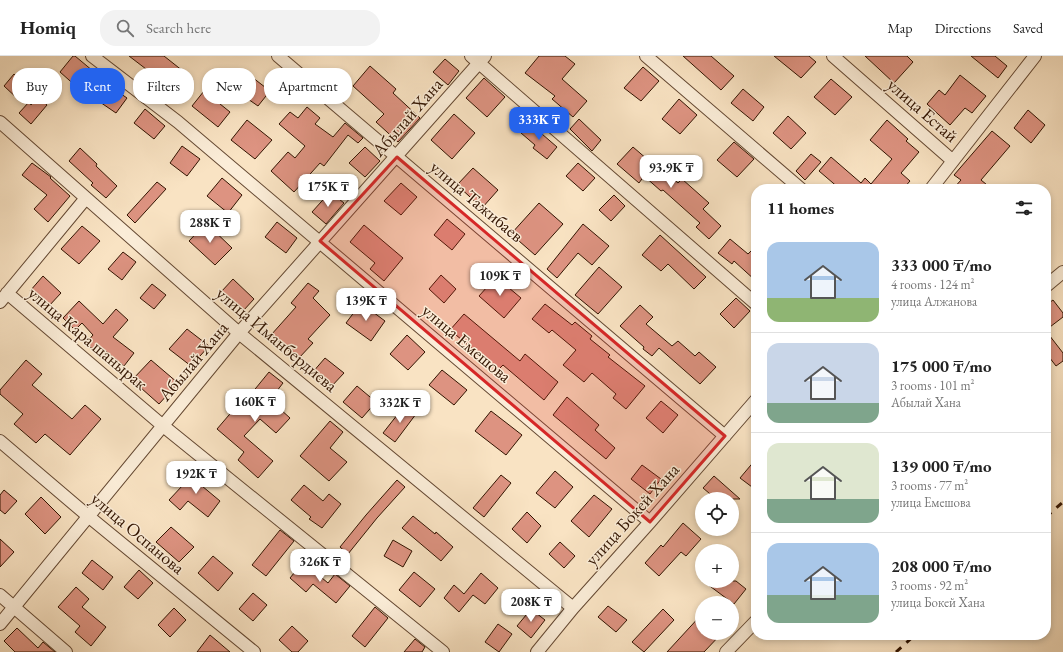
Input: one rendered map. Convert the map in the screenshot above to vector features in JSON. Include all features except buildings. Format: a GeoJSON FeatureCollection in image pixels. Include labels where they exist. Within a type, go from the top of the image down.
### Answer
{"type":"FeatureCollection","features":[{"type":"Feature","properties":{"kind":"street","name":"улица Емешова"},"geometry":{"type":"LineString","coordinates":[[92,56],[178,122],[650,522]]}},
{"type":"Feature","properties":{"kind":"street","name":"улица Тажибаев"},"geometry":{"type":"LineString","coordinates":[[278,56],[725,436]]}},
{"type":"Feature","properties":{"kind":"street"},"geometry":{"type":"LineString","coordinates":[[646,56],[795,184]]}},
{"type":"Feature","properties":{"kind":"street","name":"улица Естай"},"geometry":{"type":"LineString","coordinates":[[833,56],[953,161]]}},
{"type":"Feature","properties":{"kind":"street"},"geometry":{"type":"LineString","coordinates":[[935,184],[1035,56]]}},
{"type":"Feature","properties":{"kind":"street","name":"Абылай Хана"},"geometry":{"type":"LineString","coordinates":[[0,624],[13,606],[239,333],[397,157],[478,58]]}},
{"type":"Feature","properties":{"kind":"street"},"geometry":{"type":"LineString","coordinates":[[478,58],[751,300]]}},
{"type":"Feature","properties":{"kind":"street","name":"улица Иманбердиева"},"geometry":{"type":"LineString","coordinates":[[0,122],[239,333],[573,608]]}},
{"type":"Feature","properties":{"kind":"street"},"geometry":{"type":"LineString","coordinates":[[4,298],[86,198]]}},
{"type":"Feature","properties":{"kind":"street"},"geometry":{"type":"LineString","coordinates":[[1051,282],[1063,272]]}},
{"type":"Feature","properties":{"kind":"street","name":"улица Кара шанырак"},"geometry":{"type":"LineString","coordinates":[[4,298],[442,652]]}},
{"type":"Feature","properties":{"kind":"street","name":"улица Бокей Хана"},"geometry":{"type":"LineString","coordinates":[[537,652],[573,608],[751,406]]}},
{"type":"Feature","properties":{"kind":"street","name":"улица Оспанова"},"geometry":{"type":"LineString","coordinates":[[0,441],[88,516],[254,652]]}},
{"type":"Feature","properties":{"kind":"street"},"geometry":{"type":"LineString","coordinates":[[0,595],[66,652]]}},
{"type":"Feature","properties":{"kind":"street"},"geometry":{"type":"LineString","coordinates":[[726,652],[751,626]]}},
{"type":"Feature","properties":{"kind":"highlighted area"},"geometry":{"type":"Polygon","coordinates":[[[397,157],[725,436],[650,522],[320,241],[397,157]]]}},
{"type":"Feature","properties":{"kind":"railway"},"geometry":{"type":"LineString","coordinates":[[1051,513],[1063,502]]}},
{"type":"Feature","properties":{"kind":"railway"},"geometry":{"type":"LineString","coordinates":[[896,652],[909,640]]}}]}
